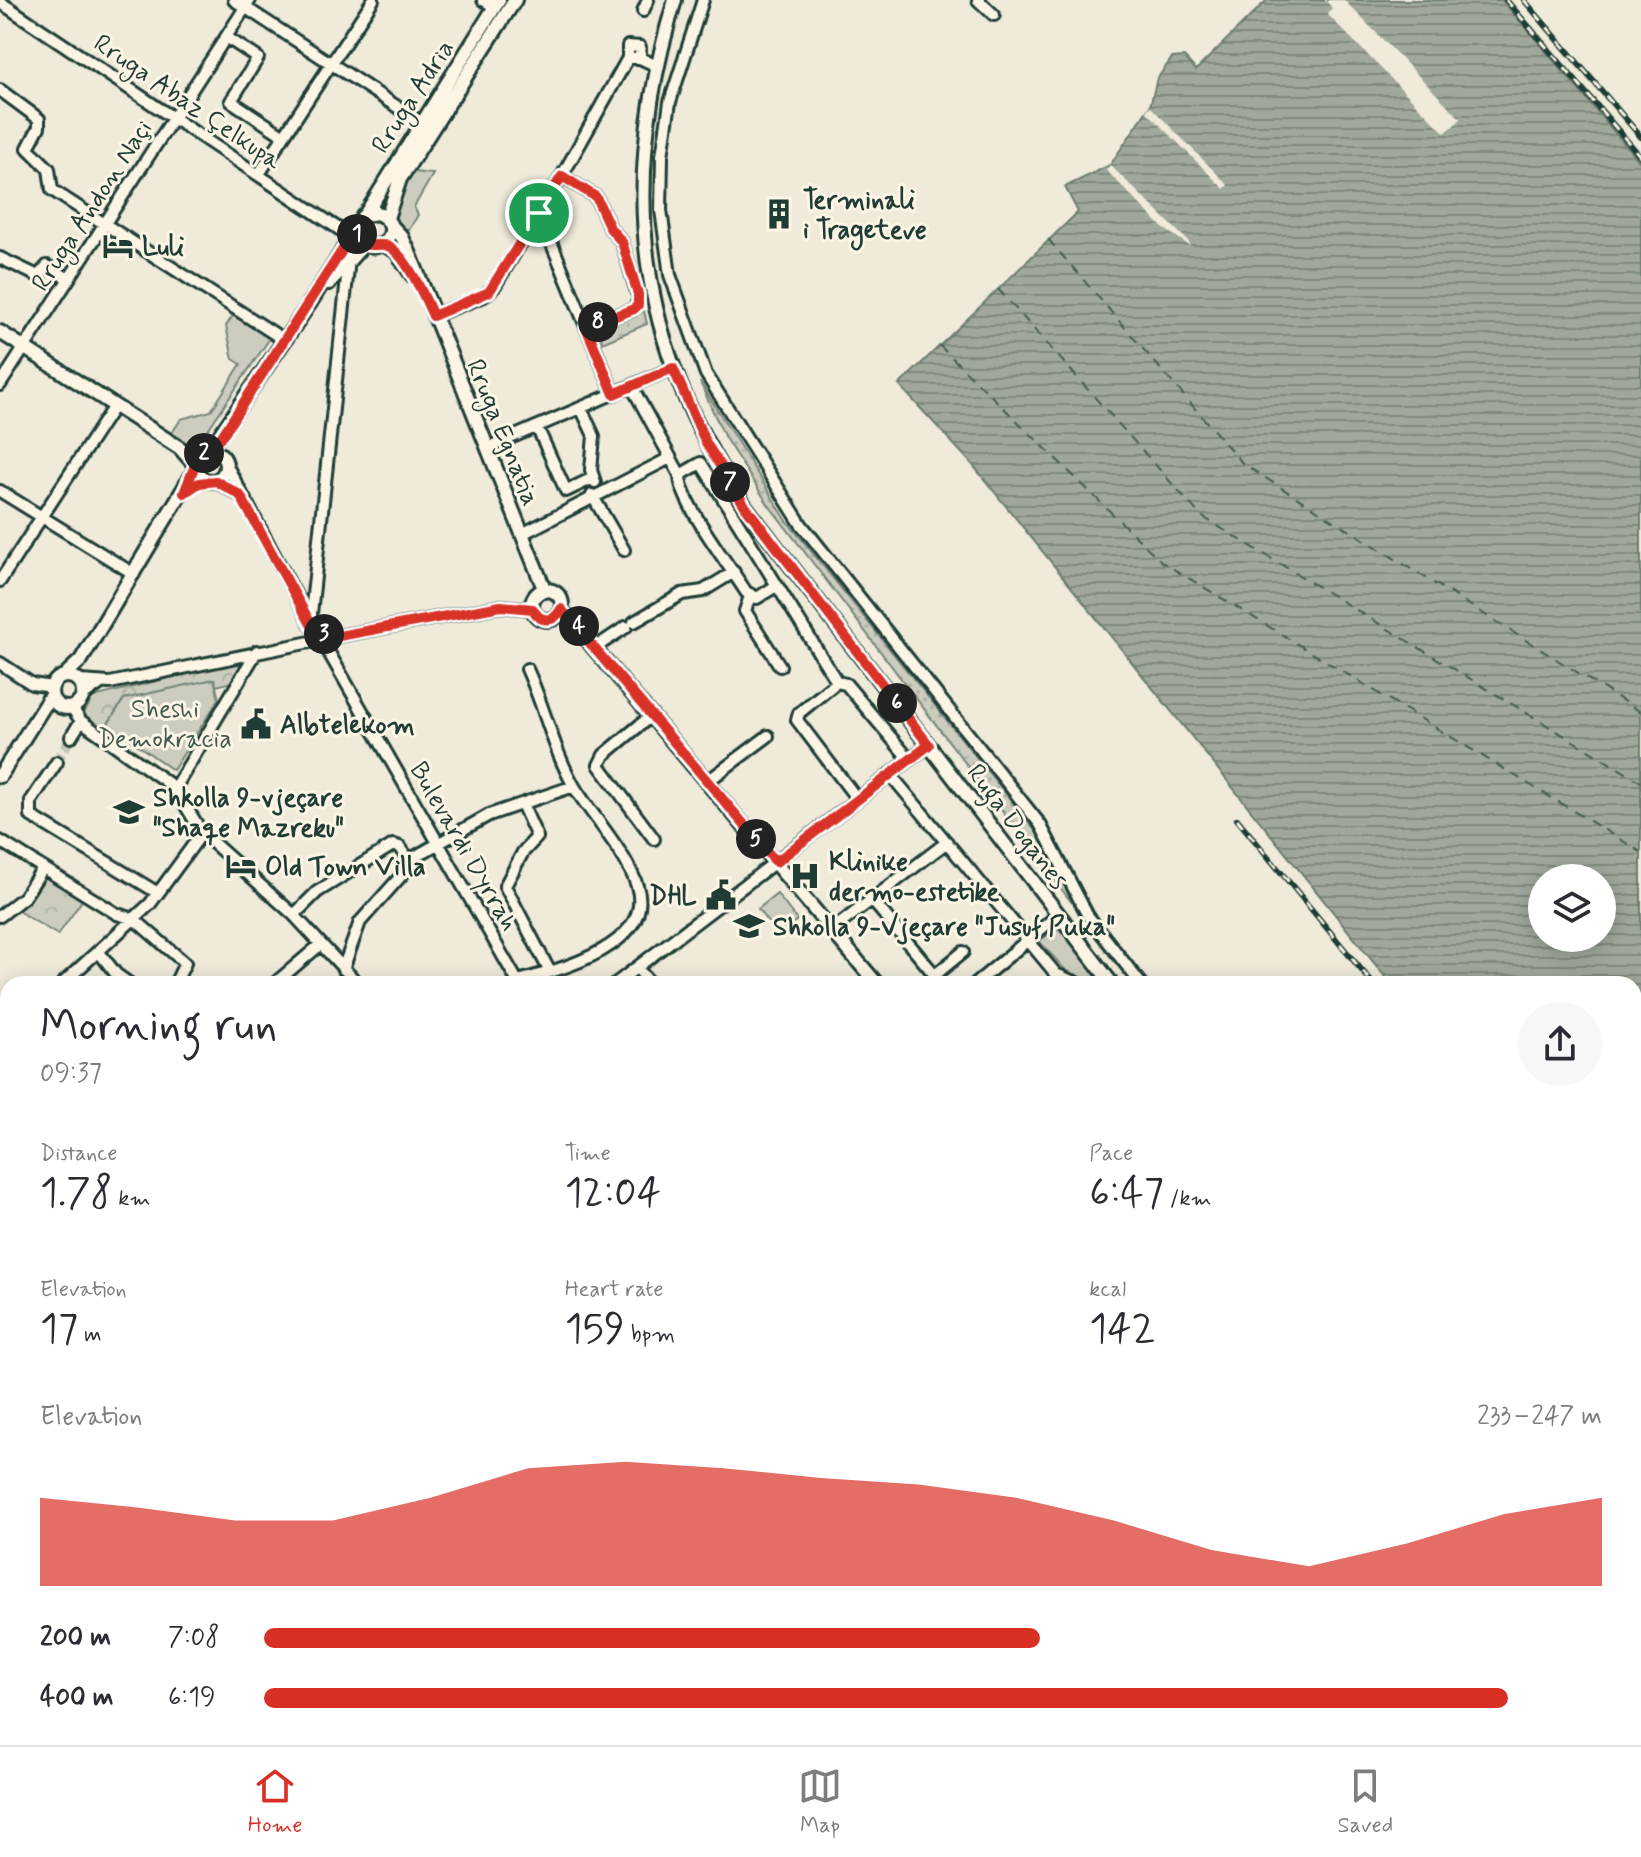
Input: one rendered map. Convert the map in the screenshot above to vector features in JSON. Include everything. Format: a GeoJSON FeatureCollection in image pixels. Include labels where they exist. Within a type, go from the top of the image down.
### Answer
{"type":"FeatureCollection","features":[{"type":"Feature","properties":{"kind":"main road","name":"Rruga Adria"},"geometry":{"type":"LineString","coordinates":[[388,221],[400,179],[515,0]]}},
{"type":"Feature","properties":{"kind":"main road","name":"Ruga Doganes"},"geometry":{"type":"LineString","coordinates":[[675,0],[658,64],[645,147],[642,227],[649,275],[673,368],[706,443],[745,506],[1106,976]]}},
{"type":"Feature","properties":{"kind":"main road","name":"Rruga Adria"},"geometry":{"type":"LineString","coordinates":[[363,216],[497,4]]}},
{"type":"Feature","properties":{"kind":"main road"},"geometry":{"type":"LineString","coordinates":[[0,776],[43,712],[51,691],[81,660],[184,493],[196,467],[222,436],[363,216],[377,213],[388,221],[390,236],[382,244],[364,244],[310,303]]}},
{"type":"Feature","properties":{"kind":"main road","name":"Rruga Egnatia"},"geometry":{"type":"LineString","coordinates":[[388,221],[402,237],[545,591]]}},
{"type":"Feature","properties":{"kind":"main road"},"geometry":{"type":"LineString","coordinates":[[354,233],[364,244]]}},
{"type":"Feature","properties":{"kind":"main road","name":"Rruga Egnatia"},"geometry":{"type":"LineString","coordinates":[[382,244],[396,251],[422,291]]}},
{"type":"Feature","properties":{"kind":"main road"},"geometry":{"type":"LineString","coordinates":[[0,332],[180,448],[212,481]]}},
{"type":"Feature","properties":{"kind":"main road"},"geometry":{"type":"LineString","coordinates":[[184,493],[224,474],[222,436]]}},
{"type":"Feature","properties":{"kind":"main road"},"geometry":{"type":"LineString","coordinates":[[180,448],[206,452],[224,460]]}},
{"type":"Feature","properties":{"kind":"main road"},"geometry":{"type":"LineString","coordinates":[[561,609],[556,617],[547,620],[538,617],[533,609],[535,597],[545,591],[558,595],[561,609],[870,976]]}},
{"type":"Feature","properties":{"kind":"main road"},"geometry":{"type":"LineString","coordinates":[[43,712],[68,708],[83,696],[79,680],[81,660]]}},
{"type":"Feature","properties":{"kind":"main road"},"geometry":{"type":"LineString","coordinates":[[64,676],[79,680]]}},
{"type":"Feature","properties":{"kind":"main road"},"geometry":{"type":"LineString","coordinates":[[51,691],[68,708]]}},
{"type":"Feature","properties":{"kind":"street"},"geometry":{"type":"LineString","coordinates":[[234,0],[248,4],[331,64],[422,123]]}},
{"type":"Feature","properties":{"kind":"street"},"geometry":{"type":"LineString","coordinates":[[259,174],[373,0]]}},
{"type":"Feature","properties":{"kind":"street"},"geometry":{"type":"LineString","coordinates":[[483,0],[497,4]]}},
{"type":"Feature","properties":{"kind":"street"},"geometry":{"type":"LineString","coordinates":[[643,11],[648,0]]}},
{"type":"Feature","properties":{"kind":"street"},"geometry":{"type":"LineString","coordinates":[[703,0],[670,102],[661,181],[663,234],[670,275],[706,374],[801,524],[1040,824],[1088,916],[1135,976]]}},
{"type":"Feature","properties":{"kind":"street"},"geometry":{"type":"LineString","coordinates":[[978,0],[994,15]]}},
{"type":"Feature","properties":{"kind":"street","name":"Rruga Abaz Çelkupa"},"geometry":{"type":"LineString","coordinates":[[0,2],[259,174],[354,233]]}},
{"type":"Feature","properties":{"kind":"street","name":"Rruga Andon Naçi"},"geometry":{"type":"LineString","coordinates":[[0,385],[248,4]]}},
{"type":"Feature","properties":{"kind":"street"},"geometry":{"type":"LineString","coordinates":[[226,37],[258,58],[231,101],[284,136]]}},
{"type":"Feature","properties":{"kind":"street"},"geometry":{"type":"LineString","coordinates":[[433,316],[489,292],[637,56],[658,64]]}},
{"type":"Feature","properties":{"kind":"street"},"geometry":{"type":"LineString","coordinates":[[0,90],[39,119],[39,127],[28,148],[49,169],[52,190],[284,340]]}},
{"type":"Feature","properties":{"kind":"street"},"geometry":{"type":"LineString","coordinates":[[562,176],[596,197],[610,228],[622,242],[638,294],[638,305],[634,309],[586,327]]}},
{"type":"Feature","properties":{"kind":"street"},"geometry":{"type":"LineString","coordinates":[[539,213],[614,394]]}},
{"type":"Feature","properties":{"kind":"street"},"geometry":{"type":"LineString","coordinates":[[310,623],[349,257]]}},
{"type":"Feature","properties":{"kind":"street"},"geometry":{"type":"LineString","coordinates":[[0,258],[38,276],[47,266],[69,279]]}},
{"type":"Feature","properties":{"kind":"street"},"geometry":{"type":"LineString","coordinates":[[487,448],[673,368]]}},
{"type":"Feature","properties":{"kind":"street"},"geometry":{"type":"LineString","coordinates":[[632,387],[680,475],[680,486],[690,505],[750,596],[757,598],[776,586]]}},
{"type":"Feature","properties":{"kind":"street"},"geometry":{"type":"LineString","coordinates":[[0,581],[114,406]]}},
{"type":"Feature","properties":{"kind":"street"},"geometry":{"type":"LineString","coordinates":[[581,408],[594,436],[593,478],[596,494],[624,550]]}},
{"type":"Feature","properties":{"kind":"street"},"geometry":{"type":"LineString","coordinates":[[537,427],[566,491],[593,478]]}},
{"type":"Feature","properties":{"kind":"street"},"geometry":{"type":"LineString","coordinates":[[522,534],[670,458]]}},
{"type":"Feature","properties":{"kind":"street","name":"Bulevardi Dyrrah"},"geometry":{"type":"LineString","coordinates":[[224,460],[310,623],[515,976]]}},
{"type":"Feature","properties":{"kind":"street"},"geometry":{"type":"LineString","coordinates":[[680,475],[701,463],[837,682],[846,684],[909,759]]}},
{"type":"Feature","properties":{"kind":"street"},"geometry":{"type":"LineString","coordinates":[[212,481],[240,495]]}},
{"type":"Feature","properties":{"kind":"street"},"geometry":{"type":"LineString","coordinates":[[0,491],[134,574]]}},
{"type":"Feature","properties":{"kind":"street"},"geometry":{"type":"LineString","coordinates":[[596,647],[682,594],[703,591],[734,572]]}},
{"type":"Feature","properties":{"kind":"street"},"geometry":{"type":"LineString","coordinates":[[750,596],[745,611],[780,666]]}},
{"type":"Feature","properties":{"kind":"street"},"geometry":{"type":"LineString","coordinates":[[79,680],[100,684],[257,651],[501,606],[533,609]]}},
{"type":"Feature","properties":{"kind":"street"},"geometry":{"type":"LineString","coordinates":[[175,788],[257,651]]}},
{"type":"Feature","properties":{"kind":"street"},"geometry":{"type":"LineString","coordinates":[[0,663],[32,684],[51,691]]}},
{"type":"Feature","properties":{"kind":"street"},"geometry":{"type":"LineString","coordinates":[[527,669],[538,693],[549,732],[574,786],[637,885],[639,916],[594,957],[539,976]]}},
{"type":"Feature","properties":{"kind":"street"},"geometry":{"type":"LineString","coordinates":[[837,682],[799,713],[797,720],[857,799]]}},
{"type":"Feature","properties":{"kind":"street"},"geometry":{"type":"LineString","coordinates":[[83,696],[100,684]]}},
{"type":"Feature","properties":{"kind":"street"},"geometry":{"type":"LineString","coordinates":[[68,708],[81,721],[175,788],[202,833],[294,915],[348,976]]}},
{"type":"Feature","properties":{"kind":"street"},"geometry":{"type":"LineString","coordinates":[[652,715],[604,755],[599,765],[654,839]]}},
{"type":"Feature","properties":{"kind":"street"},"geometry":{"type":"LineString","coordinates":[[71,737],[81,721]]}},
{"type":"Feature","properties":{"kind":"street"},"geometry":{"type":"LineString","coordinates":[[708,781],[768,736]]}},
{"type":"Feature","properties":{"kind":"street"},"geometry":{"type":"LineString","coordinates":[[626,976],[929,745]]}},
{"type":"Feature","properties":{"kind":"street"},"geometry":{"type":"LineString","coordinates":[[57,762],[31,801],[31,816],[158,893]]}},
{"type":"Feature","properties":{"kind":"street"},"geometry":{"type":"LineString","coordinates":[[890,774],[1057,976]]}},
{"type":"Feature","properties":{"kind":"street"},"geometry":{"type":"LineString","coordinates":[[409,860],[489,815],[574,786]]}},
{"type":"Feature","properties":{"kind":"street"},"geometry":{"type":"LineString","coordinates":[[522,804],[537,837],[523,852],[505,886],[550,972]]}},
{"type":"Feature","properties":{"kind":"street"},"geometry":{"type":"LineString","coordinates":[[71,976],[158,893],[202,833]]}},
{"type":"Feature","properties":{"kind":"street"},"geometry":{"type":"LineString","coordinates":[[0,841],[117,914],[134,919],[185,963],[179,976]]}},
{"type":"Feature","properties":{"kind":"street"},"geometry":{"type":"LineString","coordinates":[[832,930],[947,842]]}},
{"type":"Feature","properties":{"kind":"street"},"geometry":{"type":"LineString","coordinates":[[294,915],[317,892],[393,845],[400,847],[409,860],[409,867],[360,922],[343,969]]}},
{"type":"Feature","properties":{"kind":"street"},"geometry":{"type":"LineString","coordinates":[[0,916],[24,897],[43,868]]}},
{"type":"Feature","properties":{"kind":"street"},"geometry":{"type":"LineString","coordinates":[[872,900],[931,976]]}},
{"type":"Feature","properties":{"kind":"street"},"geometry":{"type":"LineString","coordinates":[[985,976],[1058,915]]}},
{"type":"Feature","properties":{"kind":"street"},"geometry":{"type":"LineString","coordinates":[[282,976],[321,944]]}},
{"type":"Feature","properties":{"kind":"street"},"geometry":{"type":"LineString","coordinates":[[99,952],[119,976]]}},
{"type":"Feature","properties":{"kind":"street"},"geometry":{"type":"LineString","coordinates":[[938,976],[963,952]]}},
{"type":"Feature","properties":{"kind":"street"},"geometry":{"type":"LineString","coordinates":[[637,968],[644,976]]}},
{"type":"Feature","properties":{"kind":"green space"},"geometry":{"type":"Polygon","coordinates":[[[414,172],[433,174],[414,207],[418,215],[409,230],[402,231],[395,216],[395,200],[401,184],[414,172]]]}},
{"type":"Feature","properties":{"kind":"green space"},"geometry":{"type":"Polygon","coordinates":[[[644,311],[647,324],[602,343],[600,327],[644,311]]]}},
{"type":"Feature","properties":{"kind":"green space"},"geometry":{"type":"Polygon","coordinates":[[[234,314],[270,338],[196,447],[170,436],[181,419],[211,411],[241,364],[233,359],[226,326],[234,314]]]}},
{"type":"Feature","properties":{"kind":"green space"},"geometry":{"type":"Polygon","coordinates":[[[700,382],[787,521],[1038,834],[1059,870],[1072,903],[768,504],[725,438],[700,382]]]}},
{"type":"Feature","properties":{"kind":"green space"},"geometry":{"type":"Polygon","coordinates":[[[245,659],[233,682],[216,686],[215,680],[124,699],[102,733],[82,717],[93,697],[245,659]]]}},
{"type":"Feature","properties":{"kind":"green space","name":"Sheshi Demokracia"},"geometry":{"type":"Polygon","coordinates":[[[214,679],[219,699],[173,770],[108,724],[124,699],[214,679]]]}},
{"type":"Feature","properties":{"kind":"green space"},"geometry":{"type":"Polygon","coordinates":[[[43,873],[83,899],[58,935],[18,911],[43,873]]]}},
{"type":"Feature","properties":{"kind":"green space"},"geometry":{"type":"Polygon","coordinates":[[[777,894],[797,920],[777,935],[758,909],[777,894]]]}},
{"type":"Feature","properties":{"kind":"green space"},"geometry":{"type":"Polygon","coordinates":[[[1061,926],[1101,976],[1068,973],[1039,941],[1061,926]]]}},
{"type":"Feature","properties":{"kind":"shaded area"},"geometry":{"type":"Polygon","coordinates":[[[1267,0],[1502,0],[1641,163],[1641,976],[1385,976],[972,464],[899,385],[1078,212],[1065,187],[1110,165],[1150,106],[1157,79],[1172,58],[1184,57],[1196,70],[1267,0]]]}},
{"type":"Feature","properties":{"kind":"pier"},"geometry":{"type":"Polygon","coordinates":[[[1325,0],[1344,0],[1461,119],[1445,133],[1327,14],[1332,8],[1325,0]]]}},
{"type":"Feature","properties":{"kind":"pier"},"geometry":{"type":"Polygon","coordinates":[[[1150,106],[1228,185],[1224,189],[1146,111],[1150,106]]]}},
{"type":"Feature","properties":{"kind":"pier"},"geometry":{"type":"Polygon","coordinates":[[[1110,165],[1190,246],[1163,228],[1106,170],[1110,165]]]}},
{"type":"Feature","properties":{"kind":"ferry route"},"geometry":{"type":"LineString","coordinates":[[1048,239],[1243,464],[1641,712]]}},
{"type":"Feature","properties":{"kind":"ferry route"},"geometry":{"type":"LineString","coordinates":[[998,289],[1201,516],[1641,782]]}},
{"type":"Feature","properties":{"kind":"ferry route"},"geometry":{"type":"LineString","coordinates":[[939,345],[1162,562],[1641,852]]}},
{"type":"Feature","properties":{"kind":"tunnel"},"geometry":{"type":"LineString","coordinates":[[57,762],[71,737]]}},
{"type":"Feature","properties":{"kind":"railway"},"geometry":{"type":"LineString","coordinates":[[1506,0],[1641,157]]}},
{"type":"Feature","properties":{"kind":"railway"},"geometry":{"type":"LineString","coordinates":[[1524,0],[1641,137]]}},
{"type":"Feature","properties":{"kind":"railway"},"geometry":{"type":"LineString","coordinates":[[1237,819],[1366,976]]}},
{"type":"Feature","properties":{"kind":"place","name":"Terminali i Trageteve"},"geometry":{"type":"Point","coordinates":[779,214]}},
{"type":"Feature","properties":{"kind":"place","name":"Luli"},"geometry":{"type":"Point","coordinates":[118,246]}},
{"type":"Feature","properties":{"kind":"place","name":"Albtelekom"},"geometry":{"type":"Point","coordinates":[256,724]}},
{"type":"Feature","properties":{"kind":"place","name":"Shkolla 9-vjeçare \"Shaqe Mazreku\""},"geometry":{"type":"Point","coordinates":[129,812]}},
{"type":"Feature","properties":{"kind":"place","name":"Old Town Villa"},"geometry":{"type":"Point","coordinates":[241,866]}},
{"type":"Feature","properties":{"kind":"place","name":"Klinike dermo-estetike"},"geometry":{"type":"Point","coordinates":[805,876]}},
{"type":"Feature","properties":{"kind":"place","name":"DHL"},"geometry":{"type":"Point","coordinates":[721,895]}},
{"type":"Feature","properties":{"kind":"place","name":"Shkolla 9-Vjeçare \"Jusuf Puka\""},"geometry":{"type":"Point","coordinates":[749,926]}},
{"type":"Feature","properties":{"kind":"route"},"geometry":{"type":"LineString","coordinates":[[562,176],[594,193],[610,228],[622,242],[639,299],[634,309],[586,327],[614,394],[673,368],[706,443],[745,506],[929,745],[776,862],[575,621],[561,609],[556,617],[547,620],[538,617],[533,609],[501,606],[328,638],[323,633],[317,635],[240,495],[216,481],[199,483],[184,493],[197,460],[222,436],[356,229],[364,244],[373,247],[382,244],[396,251],[422,291],[433,316],[489,292],[539,213],[562,176]]}}]}
